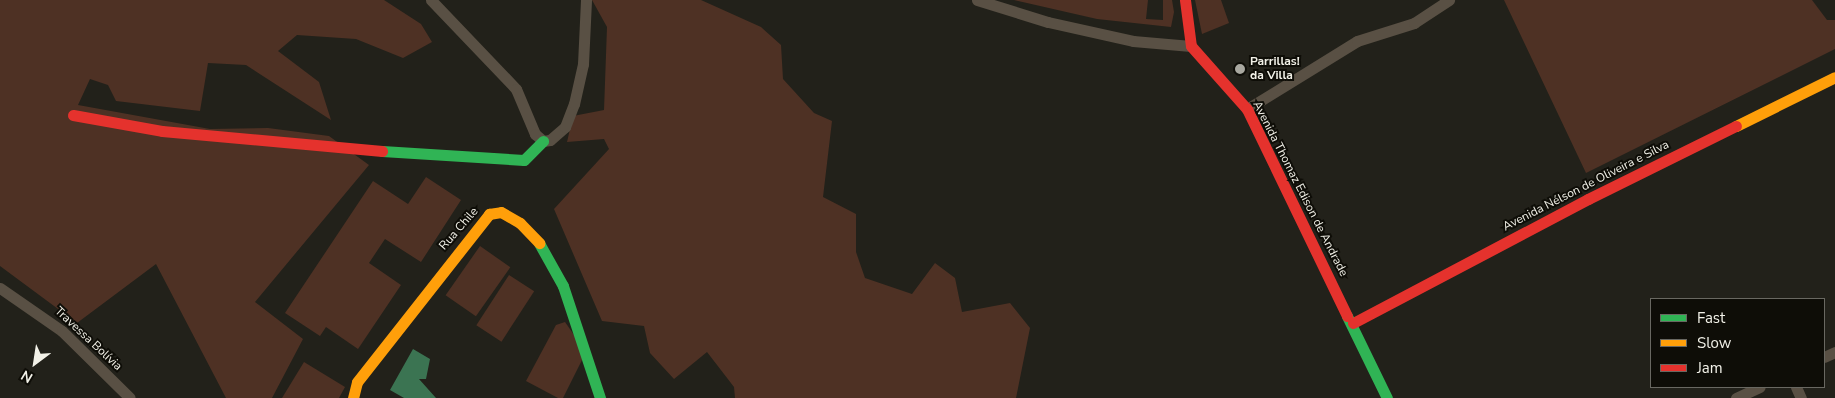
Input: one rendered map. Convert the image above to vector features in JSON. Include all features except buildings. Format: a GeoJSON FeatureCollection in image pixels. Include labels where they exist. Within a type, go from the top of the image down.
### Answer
{"type":"FeatureCollection","features":[{"type":"Feature","properties":{"kind":"street"},"geometry":{"type":"LineString","coordinates":[[431,0],[516,89],[535,134],[543,141]]}},
{"type":"Feature","properties":{"kind":"street"},"geometry":{"type":"LineString","coordinates":[[73,114],[162,131],[368,150],[524,160],[543,141],[550,140],[565,127],[574,104],[583,64],[586,0]]}},
{"type":"Feature","properties":{"kind":"street"},"geometry":{"type":"LineString","coordinates":[[978,0],[1048,22],[1133,41],[1191,46],[1185,0]]}},
{"type":"Feature","properties":{"kind":"street"},"geometry":{"type":"LineString","coordinates":[[1247,109],[1357,41],[1414,23],[1449,0]]}},
{"type":"Feature","properties":{"kind":"street","name":"Avenida Thomaz Edison de Andrade"},"geometry":{"type":"LineString","coordinates":[[1191,46],[1247,109],[1353,323],[1387,398]]}},
{"type":"Feature","properties":{"kind":"street","name":"Avenida Nélson de Oliveira e Silva"},"geometry":{"type":"LineString","coordinates":[[1353,323],[1588,199],[1835,78]]}},
{"type":"Feature","properties":{"kind":"street","name":"Rua Chile"},"geometry":{"type":"LineString","coordinates":[[353,398],[357,382],[476,227],[489,214],[501,212],[520,223],[535,236],[563,286],[600,398]]}},
{"type":"Feature","properties":{"kind":"street","name":"Travessa Bolívia"},"geometry":{"type":"LineString","coordinates":[[0,288],[62,331],[130,398]]}},
{"type":"Feature","properties":{"kind":"street"},"geometry":{"type":"LineString","coordinates":[[1736,398],[1758,388]]}},
{"type":"Feature","properties":{"kind":"shaded area"},"geometry":{"type":"Polygon","coordinates":[[[0,0],[384,0],[421,24],[432,42],[403,58],[356,39],[297,35],[278,51],[319,82],[331,120],[246,65],[208,63],[200,111],[116,101],[108,85],[90,79],[78,105],[210,129],[268,128],[329,136],[369,165],[255,302],[303,339],[272,398],[226,398],[156,264],[77,323],[0,266],[0,0]]]}},
{"type":"Feature","properties":{"kind":"shaded area"},"geometry":{"type":"Polygon","coordinates":[[[592,0],[701,0],[761,27],[781,45],[783,79],[814,113],[832,121],[823,197],[856,214],[856,252],[865,278],[912,294],[935,263],[955,278],[962,312],[1010,303],[1030,328],[1016,398],[735,398],[734,387],[707,352],[674,379],[650,353],[644,326],[602,321],[554,209],[609,149],[604,139],[567,142],[573,116],[604,110],[607,27],[592,0]]]}},
{"type":"Feature","properties":{"kind":"shaded area"},"geometry":{"type":"Polygon","coordinates":[[[1014,0],[1148,0],[1146,19],[1163,20],[1163,0],[1172,0],[1174,12],[1171,27],[1097,19],[1014,0]]]}},
{"type":"Feature","properties":{"kind":"shaded area"},"geometry":{"type":"Polygon","coordinates":[[[1195,0],[1221,0],[1229,23],[1202,34],[1195,0]]]}},
{"type":"Feature","properties":{"kind":"shaded area"},"geometry":{"type":"Polygon","coordinates":[[[1504,0],[1812,0],[1827,20],[1835,20],[1835,49],[1586,173],[1504,0]]]}},
{"type":"Feature","properties":{"kind":"shaded area"},"geometry":{"type":"Polygon","coordinates":[[[426,177],[461,200],[421,262],[385,239],[369,263],[401,285],[358,349],[326,327],[320,336],[285,313],[373,181],[408,204],[426,177]]]}},
{"type":"Feature","properties":{"kind":"shaded area"},"geometry":{"type":"Polygon","coordinates":[[[480,246],[510,267],[476,316],[446,295],[480,246]]]}},
{"type":"Feature","properties":{"kind":"shaded area"},"geometry":{"type":"Polygon","coordinates":[[[509,275],[534,291],[501,342],[476,325],[509,275]]]}},
{"type":"Feature","properties":{"kind":"shaded area"},"geometry":{"type":"Polygon","coordinates":[[[565,322],[586,352],[563,398],[558,398],[526,381],[556,325],[565,322]]]}},
{"type":"Feature","properties":{"kind":"shaded area"},"geometry":{"type":"Polygon","coordinates":[[[413,349],[430,359],[426,379],[419,379],[436,398],[404,398],[390,390],[413,349]]]}},
{"type":"Feature","properties":{"kind":"shaded area"},"geometry":{"type":"Polygon","coordinates":[[[304,362],[345,387],[339,398],[282,398],[304,362]]]}},
{"type":"Feature","properties":{"kind":"traffic: fast"},"geometry":{"type":"LineString","coordinates":[[382,151],[524,160],[543,141]]}},
{"type":"Feature","properties":{"kind":"traffic: fast"},"geometry":{"type":"LineString","coordinates":[[539,243],[563,286],[600,398]]}},
{"type":"Feature","properties":{"kind":"traffic: fast"},"geometry":{"type":"LineString","coordinates":[[1347,316],[1387,398]]}},
{"type":"Feature","properties":{"kind":"traffic: slow"},"geometry":{"type":"LineString","coordinates":[[1736,126],[1835,77]]}},
{"type":"Feature","properties":{"kind":"traffic: slow"},"geometry":{"type":"LineString","coordinates":[[353,398],[357,382],[489,214],[501,212],[520,223],[539,243]]}},
{"type":"Feature","properties":{"kind":"traffic: jam"},"geometry":{"type":"LineString","coordinates":[[1185,0],[1191,46],[1247,109],[1347,316]]}},
{"type":"Feature","properties":{"kind":"traffic: jam"},"geometry":{"type":"LineString","coordinates":[[73,115],[162,131],[382,151]]}},
{"type":"Feature","properties":{"kind":"traffic: jam"},"geometry":{"type":"LineString","coordinates":[[1353,323],[1588,199],[1736,126]]}},
{"type":"Feature","properties":{"kind":"place","name":"Parrillas! da Villa"},"geometry":{"type":"Point","coordinates":[1240,69]}}]}
